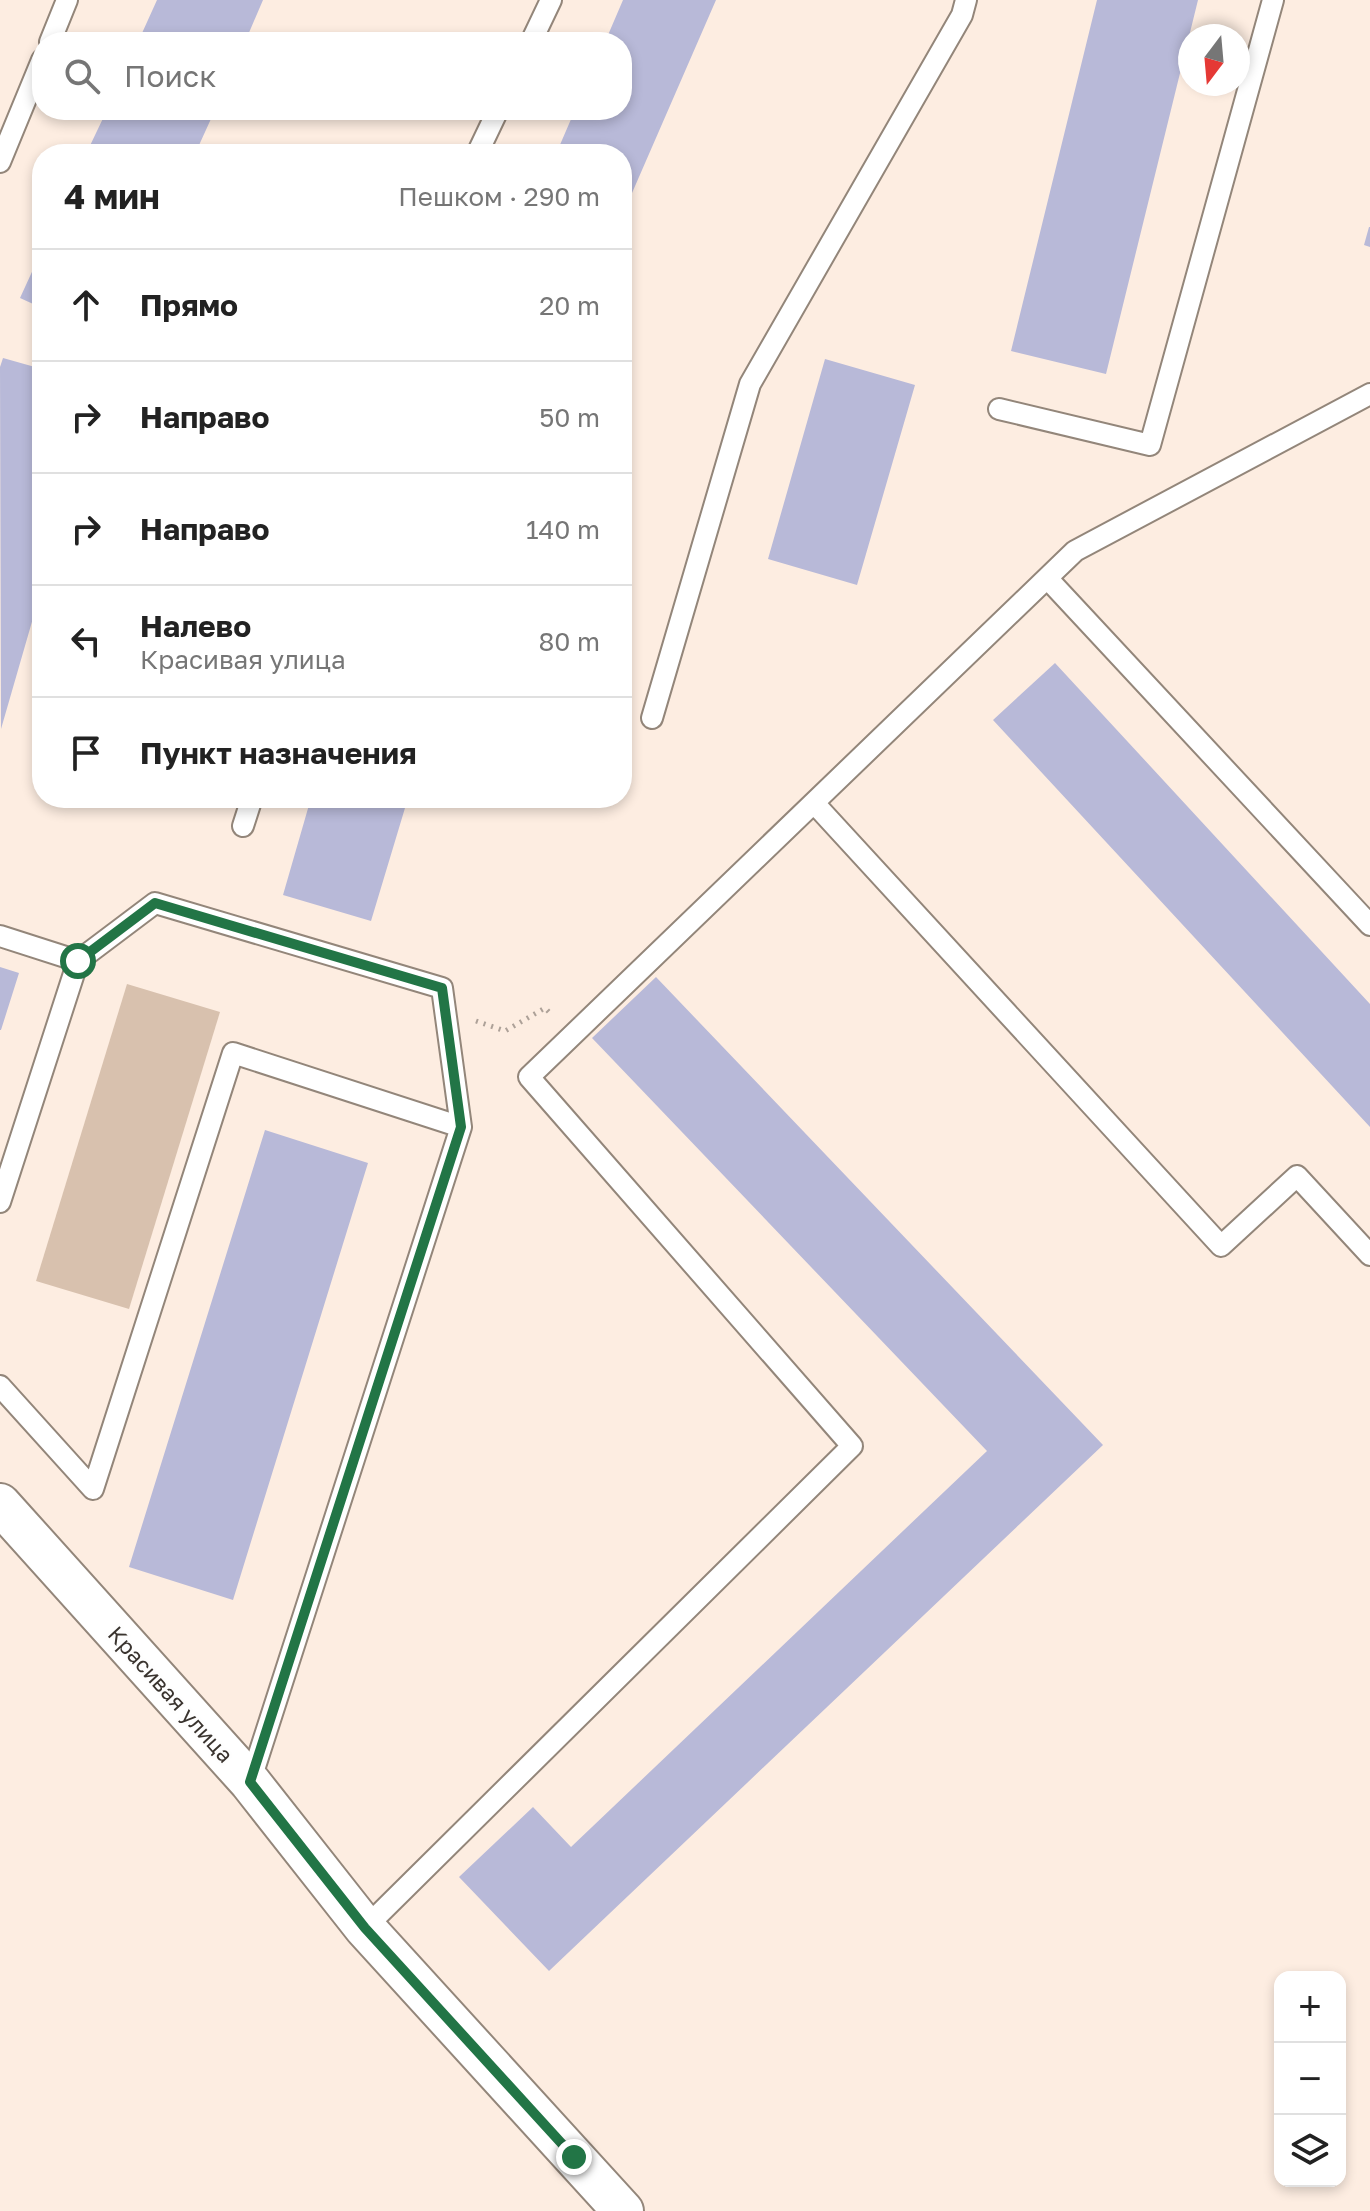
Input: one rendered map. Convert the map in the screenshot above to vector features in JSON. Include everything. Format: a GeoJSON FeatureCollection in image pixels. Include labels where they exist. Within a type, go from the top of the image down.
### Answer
{"type":"FeatureCollection","features":[{"type":"Feature","properties":{"kind":"street","name":"Красивая улица"},"geometry":{"type":"LineString","coordinates":[[0,1504],[250,1782],[365,1928],[623,2211]]}},
{"type":"Feature","properties":{"kind":"lane"},"geometry":{"type":"LineString","coordinates":[[54,32],[67,0]]}},
{"type":"Feature","properties":{"kind":"lane"},"geometry":{"type":"LineString","coordinates":[[536,32],[551,0]]}},
{"type":"Feature","properties":{"kind":"lane"},"geometry":{"type":"LineString","coordinates":[[652,718],[750,384],[962,15],[966,0]]}},
{"type":"Feature","properties":{"kind":"lane"},"geometry":{"type":"LineString","coordinates":[[999,409],[1150,445],[1273,0]]}},
{"type":"Feature","properties":{"kind":"lane"},"geometry":{"type":"LineString","coordinates":[[0,162],[32,84]]}},
{"type":"Feature","properties":{"kind":"lane"},"geometry":{"type":"LineString","coordinates":[[482,144],[493,120]]}},
{"type":"Feature","properties":{"kind":"lane"},"geometry":{"type":"LineString","coordinates":[[365,1928],[852,1446],[529,1077],[1075,551],[1370,394]]}},
{"type":"Feature","properties":{"kind":"lane"},"geometry":{"type":"LineString","coordinates":[[1047,578],[1370,925]]}},
{"type":"Feature","properties":{"kind":"lane"},"geometry":{"type":"LineString","coordinates":[[814,803],[1221,1246],[1297,1176],[1370,1255]]}},
{"type":"Feature","properties":{"kind":"lane"},"geometry":{"type":"LineString","coordinates":[[243,826],[249,808]]}},
{"type":"Feature","properties":{"kind":"lane"},"geometry":{"type":"LineString","coordinates":[[0,1202],[78,961],[155,903],[442,988],[461,1127],[250,1782]]}},
{"type":"Feature","properties":{"kind":"lane"},"geometry":{"type":"LineString","coordinates":[[0,936],[78,961]]}},
{"type":"Feature","properties":{"kind":"lane"},"geometry":{"type":"LineString","coordinates":[[0,1386],[93,1489],[233,1053],[461,1127]]}},
{"type":"Feature","properties":{"kind":"path"},"geometry":{"type":"LineString","coordinates":[[445,1010],[505,1031],[545,1008],[572,1036]]}},
{"type":"Feature","properties":{"kind":"shaded area"},"geometry":{"type":"Polygon","coordinates":[[[127,984],[220,1012],[129,1309],[36,1281],[127,984]]]}},
{"type":"Feature","properties":{"kind":"building"},"geometry":{"type":"Polygon","coordinates":[[[157,0],[263,0],[249,32],[143,32],[157,0]]]}},
{"type":"Feature","properties":{"kind":"building"},"geometry":{"type":"Polygon","coordinates":[[[623,0],[716,0],[632,193],[632,144],[560,144],[571,120],[632,120],[632,32],[609,32],[623,0]]]}},
{"type":"Feature","properties":{"kind":"building"},"geometry":{"type":"Polygon","coordinates":[[[1097,0],[1198,0],[1192,24],[1178,24],[1178,81],[1106,374],[1011,351],[1097,0]]]}},
{"type":"Feature","properties":{"kind":"building"},"geometry":{"type":"Polygon","coordinates":[[[102,120],[210,120],[200,144],[91,144],[102,120]]]}},
{"type":"Feature","properties":{"kind":"building"},"geometry":{"type":"Polygon","coordinates":[[[1370,227],[1370,247],[1364,245],[1370,227]]]}},
{"type":"Feature","properties":{"kind":"building"},"geometry":{"type":"Polygon","coordinates":[[[32,272],[32,303],[20,298],[32,272]]]}},
{"type":"Feature","properties":{"kind":"building"},"geometry":{"type":"Polygon","coordinates":[[[3,358],[32,366],[32,622],[1,729],[0,367],[3,358]]]}},
{"type":"Feature","properties":{"kind":"building"},"geometry":{"type":"Polygon","coordinates":[[[825,359],[915,385],[857,585],[768,559],[825,359]]]}},
{"type":"Feature","properties":{"kind":"building"},"geometry":{"type":"Polygon","coordinates":[[[1055,663],[1370,1004],[1370,1127],[993,720],[1055,663]]]}},
{"type":"Feature","properties":{"kind":"building"},"geometry":{"type":"Polygon","coordinates":[[[308,808],[405,808],[371,921],[283,895],[308,808]]]}},
{"type":"Feature","properties":{"kind":"building"},"geometry":{"type":"Polygon","coordinates":[[[0,967],[19,973],[1,1030],[0,1030],[0,967]]]}},
{"type":"Feature","properties":{"kind":"building"},"geometry":{"type":"Polygon","coordinates":[[[656,977],[1103,1445],[549,1971],[459,1877],[533,1807],[571,1847],[987,1451],[592,1038],[656,977]]]}},
{"type":"Feature","properties":{"kind":"building"},"geometry":{"type":"Polygon","coordinates":[[[265,1130],[368,1163],[233,1600],[129,1567],[265,1130]]]}},
{"type":"Feature","properties":{"kind":"route"},"geometry":{"type":"LineString","coordinates":[[78,961],[155,903],[442,988],[461,1127],[250,1782],[365,1928],[574,2157]]}}]}
